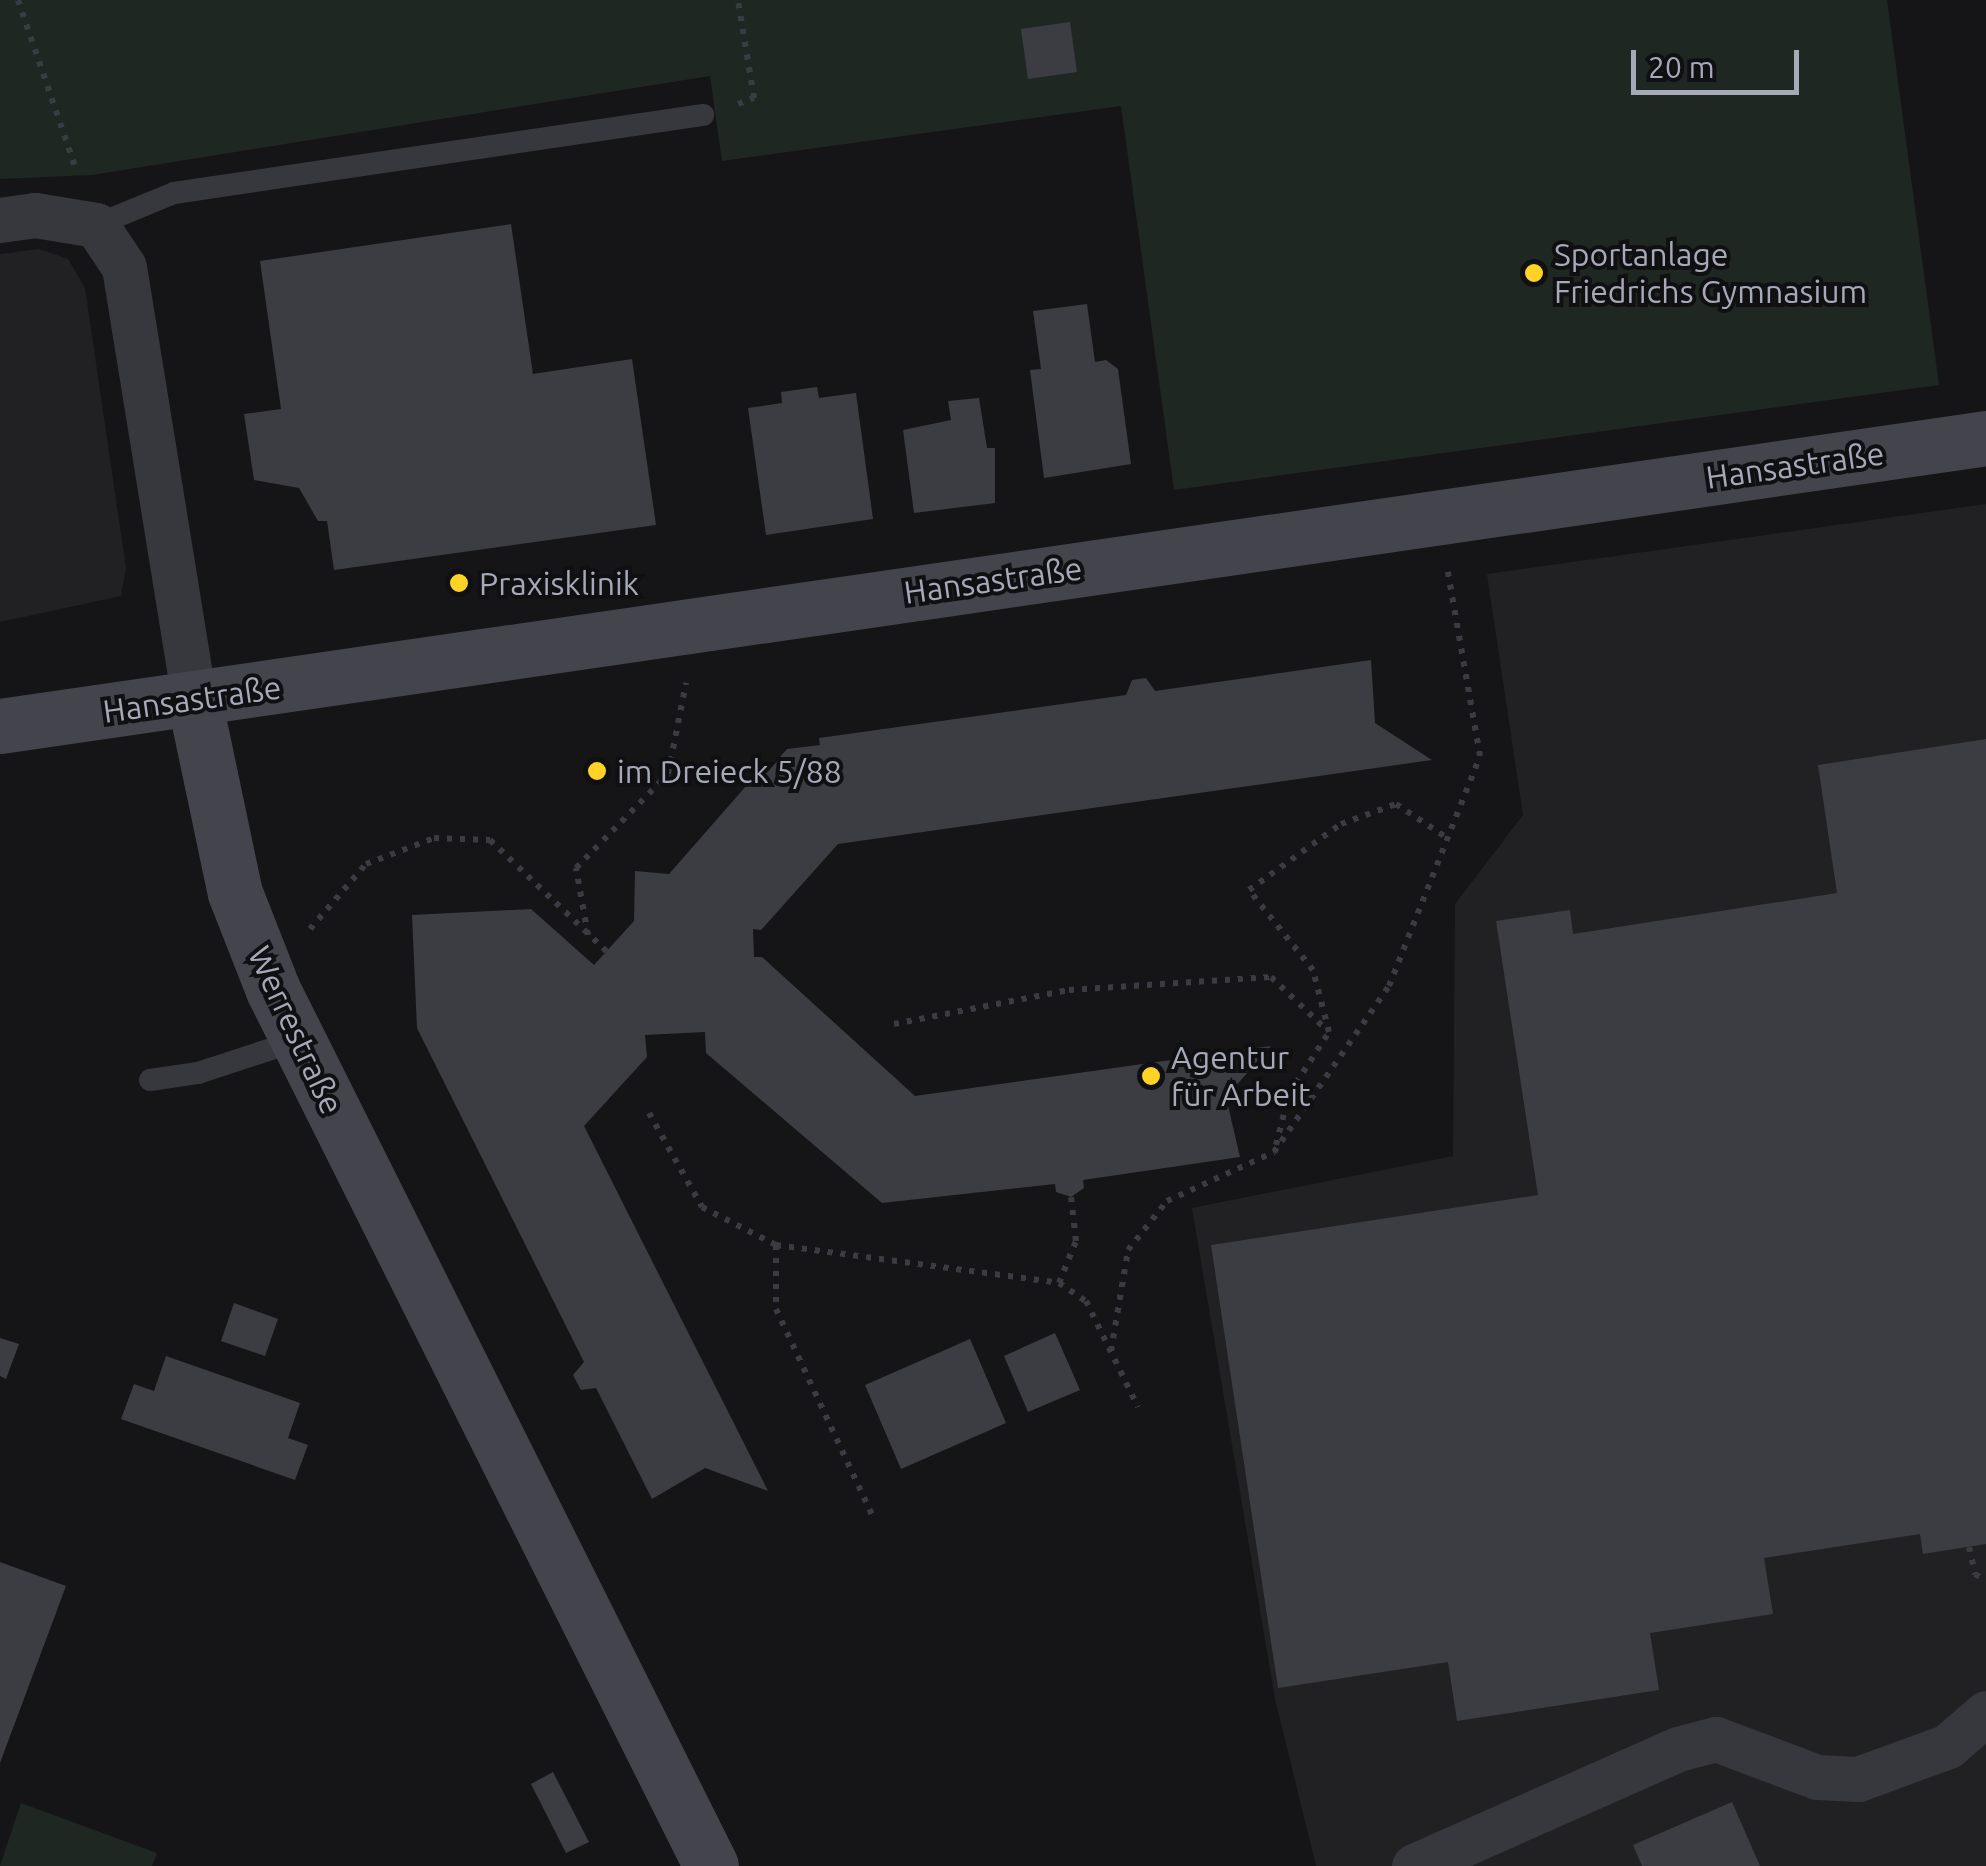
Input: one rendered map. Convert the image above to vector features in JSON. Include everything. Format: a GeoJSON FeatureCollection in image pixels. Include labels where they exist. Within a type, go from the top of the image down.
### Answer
{"type":"FeatureCollection","features":[{"type":"Feature","properties":{"kind":"street"},"geometry":{"type":"LineString","coordinates":[[0,220],[35,215],[96,225]]}},
{"type":"Feature","properties":{"kind":"street","name":"Werrestraße"},"geometry":{"type":"LineString","coordinates":[[96,225],[124,267],[194,699],[235,893],[273,990],[711,1866]]}},
{"type":"Feature","properties":{"kind":"street","name":"Hansastraße"},"geometry":{"type":"LineString","coordinates":[[0,726],[1986,438]]}},
{"type":"Feature","properties":{"kind":"street"},"geometry":{"type":"LineString","coordinates":[[1414,1866],[1678,1748],[1716,1739],[1817,1777],[1858,1779],[1948,1746],[1986,1713]]}},
{"type":"Feature","properties":{"kind":"lane"},"geometry":{"type":"LineString","coordinates":[[96,225],[174,193],[704,115]]}},
{"type":"Feature","properties":{"kind":"lane"},"geometry":{"type":"LineString","coordinates":[[150,1080],[198,1073],[298,1040]]}},
{"type":"Feature","properties":{"kind":"path"},"geometry":{"type":"LineString","coordinates":[[18,0],[96,225]]}},
{"type":"Feature","properties":{"kind":"path"},"geometry":{"type":"LineString","coordinates":[[704,115],[754,98],[738,0]]}},
{"type":"Feature","properties":{"kind":"path"},"geometry":{"type":"LineString","coordinates":[[1111,1351],[1128,1250],[1167,1201],[1274,1152],[1389,986],[1480,756],[1439,516]]}},
{"type":"Feature","properties":{"kind":"path"},"geometry":{"type":"LineString","coordinates":[[588,936],[576,868],[668,774],[698,623]]}},
{"type":"Feature","properties":{"kind":"path"},"geometry":{"type":"LineString","coordinates":[[1274,1152],[1288,1094],[1329,1032],[1314,970],[1248,890],[1326,833],[1396,804],[1447,838]]}},
{"type":"Feature","properties":{"kind":"path"},"geometry":{"type":"LineString","coordinates":[[273,990],[320,913],[366,864],[434,838],[490,840],[607,952]]}},
{"type":"Feature","properties":{"kind":"path"},"geometry":{"type":"LineString","coordinates":[[894,1024],[1069,990],[1271,977],[1329,1032]]}},
{"type":"Feature","properties":{"kind":"path"},"geometry":{"type":"LineString","coordinates":[[648,1113],[702,1207],[776,1245],[1059,1283],[1086,1301],[1138,1407]]}},
{"type":"Feature","properties":{"kind":"path"},"geometry":{"type":"LineString","coordinates":[[1059,1283],[1076,1242],[1071,1197]]}},
{"type":"Feature","properties":{"kind":"path"},"geometry":{"type":"LineString","coordinates":[[776,1245],[776,1309],[874,1519]]}},
{"type":"Feature","properties":{"kind":"path"},"geometry":{"type":"LineString","coordinates":[[1969,1547],[1975,1574],[1986,1581]]}},
{"type":"Feature","properties":{"kind":"shaded area","name":"Sportanlage Friedrichs Gymnasium"},"geometry":{"type":"Polygon","coordinates":[[[0,0],[1887,0],[1939,385],[1174,490],[1121,106],[722,161],[710,76],[92,175],[0,179],[0,0]]]}},
{"type":"Feature","properties":{"kind":"shaded area"},"geometry":{"type":"Polygon","coordinates":[[[39,249],[68,259],[85,288],[126,568],[121,596],[0,622],[0,254],[39,249]]]}},
{"type":"Feature","properties":{"kind":"shaded area"},"geometry":{"type":"Polygon","coordinates":[[[1986,504],[1986,1866],[1316,1866],[1275,1699],[1192,1208],[1453,1156],[1455,904],[1523,815],[1487,574],[1986,504]]]}},
{"type":"Feature","properties":{"kind":"shaded area"},"geometry":{"type":"Polygon","coordinates":[[[21,1803],[157,1853],[152,1866],[0,1866],[21,1803]]]}},
{"type":"Feature","properties":{"kind":"building"},"geometry":{"type":"Polygon","coordinates":[[[1070,22],[1077,72],[1028,79],[1021,29],[1070,22]]]}},
{"type":"Feature","properties":{"kind":"building"},"geometry":{"type":"Polygon","coordinates":[[[511,224],[533,374],[632,359],[656,525],[334,570],[327,521],[318,521],[299,488],[254,480],[244,414],[281,409],[260,261],[511,224]]]}},
{"type":"Feature","properties":{"kind":"building"},"geometry":{"type":"Polygon","coordinates":[[[1087,304],[1095,362],[1106,360],[1118,369],[1131,464],[1044,478],[1030,370],[1041,369],[1033,311],[1087,304]]]}},
{"type":"Feature","properties":{"kind":"building"},"geometry":{"type":"Polygon","coordinates":[[[817,387],[819,398],[856,393],[873,519],[766,535],[748,408],[782,403],[781,392],[817,387]]]}},
{"type":"Feature","properties":{"kind":"building"},"geometry":{"type":"Polygon","coordinates":[[[979,398],[987,448],[995,448],[995,503],[914,513],[903,430],[951,420],[948,401],[979,398]]]}},
{"type":"Feature","properties":{"kind":"building","name":"Agentur für Arbeit"},"geometry":{"type":"Polygon","coordinates":[[[1371,660],[1375,723],[1432,760],[838,844],[761,930],[753,929],[754,957],[762,957],[915,1096],[1271,1046],[1226,1097],[1240,1157],[1083,1180],[1084,1188],[1071,1197],[1056,1192],[1055,1184],[882,1203],[706,1053],[705,1032],[645,1035],[647,1057],[584,1126],[768,1491],[705,1468],[652,1499],[596,1388],[581,1390],[573,1375],[584,1362],[417,1028],[412,915],[531,909],[594,965],[634,921],[635,871],[669,874],[761,769],[766,773],[787,749],[820,745],[819,738],[1126,695],[1132,680],[1146,678],[1155,691],[1371,660]]]}},
{"type":"Feature","properties":{"kind":"building"},"geometry":{"type":"Polygon","coordinates":[[[1986,739],[1986,1544],[1923,1554],[1920,1534],[1764,1558],[1773,1614],[1650,1633],[1659,1690],[1457,1721],[1448,1662],[1278,1688],[1211,1245],[1538,1195],[1496,921],[1570,910],[1573,934],[1837,893],[1818,765],[1986,739]]]}},
{"type":"Feature","properties":{"kind":"building"},"geometry":{"type":"Polygon","coordinates":[[[234,1303],[278,1319],[265,1356],[221,1341],[234,1303]]]}},
{"type":"Feature","properties":{"kind":"building"},"geometry":{"type":"Polygon","coordinates":[[[1055,1333],[1080,1390],[1028,1412],[1004,1356],[1055,1333]]]}},
{"type":"Feature","properties":{"kind":"building"},"geometry":{"type":"Polygon","coordinates":[[[0,1338],[19,1344],[6,1379],[0,1376],[0,1338]]]}},
{"type":"Feature","properties":{"kind":"building"},"geometry":{"type":"Polygon","coordinates":[[[970,1339],[1006,1423],[901,1469],[865,1385],[970,1339]]]}},
{"type":"Feature","properties":{"kind":"building"},"geometry":{"type":"Polygon","coordinates":[[[166,1356],[300,1403],[288,1438],[308,1445],[295,1480],[121,1419],[134,1384],[154,1391],[166,1356]]]}},
{"type":"Feature","properties":{"kind":"building"},"geometry":{"type":"Polygon","coordinates":[[[0,1562],[66,1586],[0,1763],[0,1562]]]}},
{"type":"Feature","properties":{"kind":"building"},"geometry":{"type":"Polygon","coordinates":[[[553,1772],[589,1842],[566,1853],[531,1784],[553,1772]]]}},
{"type":"Feature","properties":{"kind":"building"},"geometry":{"type":"Polygon","coordinates":[[[1732,1802],[1760,1866],[1642,1866],[1633,1845],[1732,1802]]]}},
{"type":"Feature","properties":{"kind":"place","name":"Sportanlage Friedrichs Gymnasium"},"geometry":{"type":"Point","coordinates":[1534,273]}},
{"type":"Feature","properties":{"kind":"place","name":"Praxisklinik"},"geometry":{"type":"Point","coordinates":[459,583]}},
{"type":"Feature","properties":{"kind":"place","name":"im Dreieck 5/88"},"geometry":{"type":"Point","coordinates":[597,771]}},
{"type":"Feature","properties":{"kind":"place","name":"Agentur für Arbeit"},"geometry":{"type":"Point","coordinates":[1151,1076]}}]}
